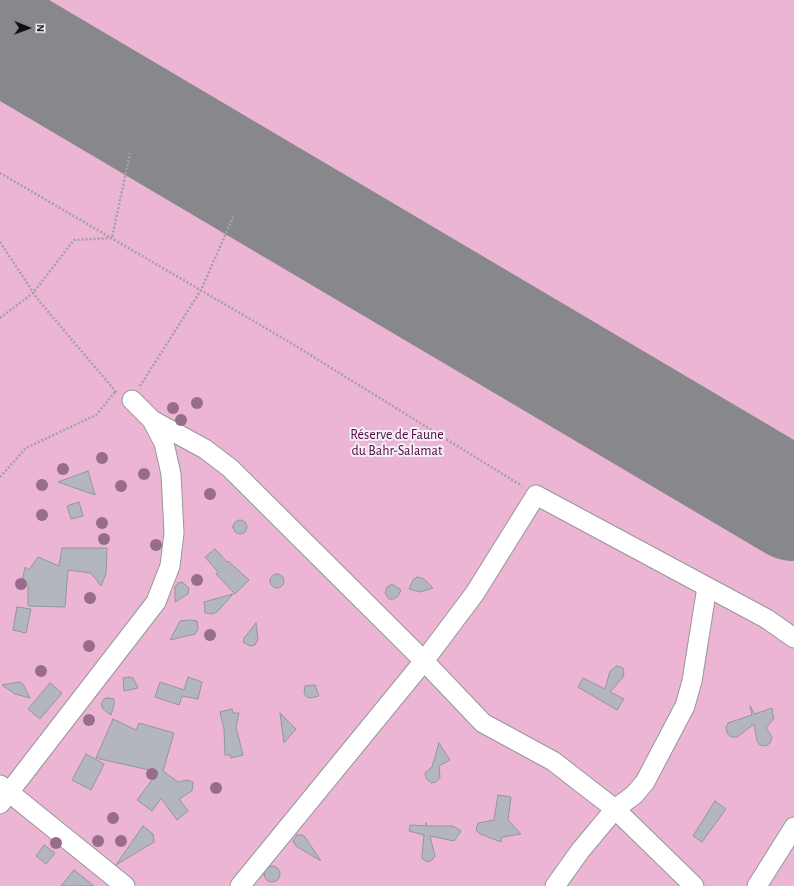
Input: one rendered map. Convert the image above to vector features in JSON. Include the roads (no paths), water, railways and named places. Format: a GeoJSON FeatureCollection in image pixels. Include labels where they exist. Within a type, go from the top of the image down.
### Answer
{"type":"FeatureCollection","features":[{"type":"Feature","properties":{"kind":"street"},"geometry":{"type":"LineString","coordinates":[[132,400],[152,420],[205,449],[230,468],[424,661],[483,723],[553,761],[615,809],[694,886]]}},
{"type":"Feature","properties":{"kind":"street"},"geometry":{"type":"LineString","coordinates":[[124,886],[3,794],[156,602],[170,566],[174,534],[170,474],[164,443],[152,420]]}},
{"type":"Feature","properties":{"kind":"street"},"geometry":{"type":"LineString","coordinates":[[240,886],[424,661],[475,593],[536,495],[767,619],[794,638]]}},
{"type":"Feature","properties":{"kind":"street"},"geometry":{"type":"LineString","coordinates":[[555,886],[580,851],[615,809],[634,795],[645,782],[685,706],[692,681],[707,587]]}},
{"type":"Feature","properties":{"kind":"street"},"geometry":{"type":"LineString","coordinates":[[757,886],[794,827]]}},
{"type":"Feature","properties":{"kind":"park label","name":"Réserve de Faune du Bahr-Salamat"},"geometry":{"type":"Point","coordinates":[397,444]}}]}
